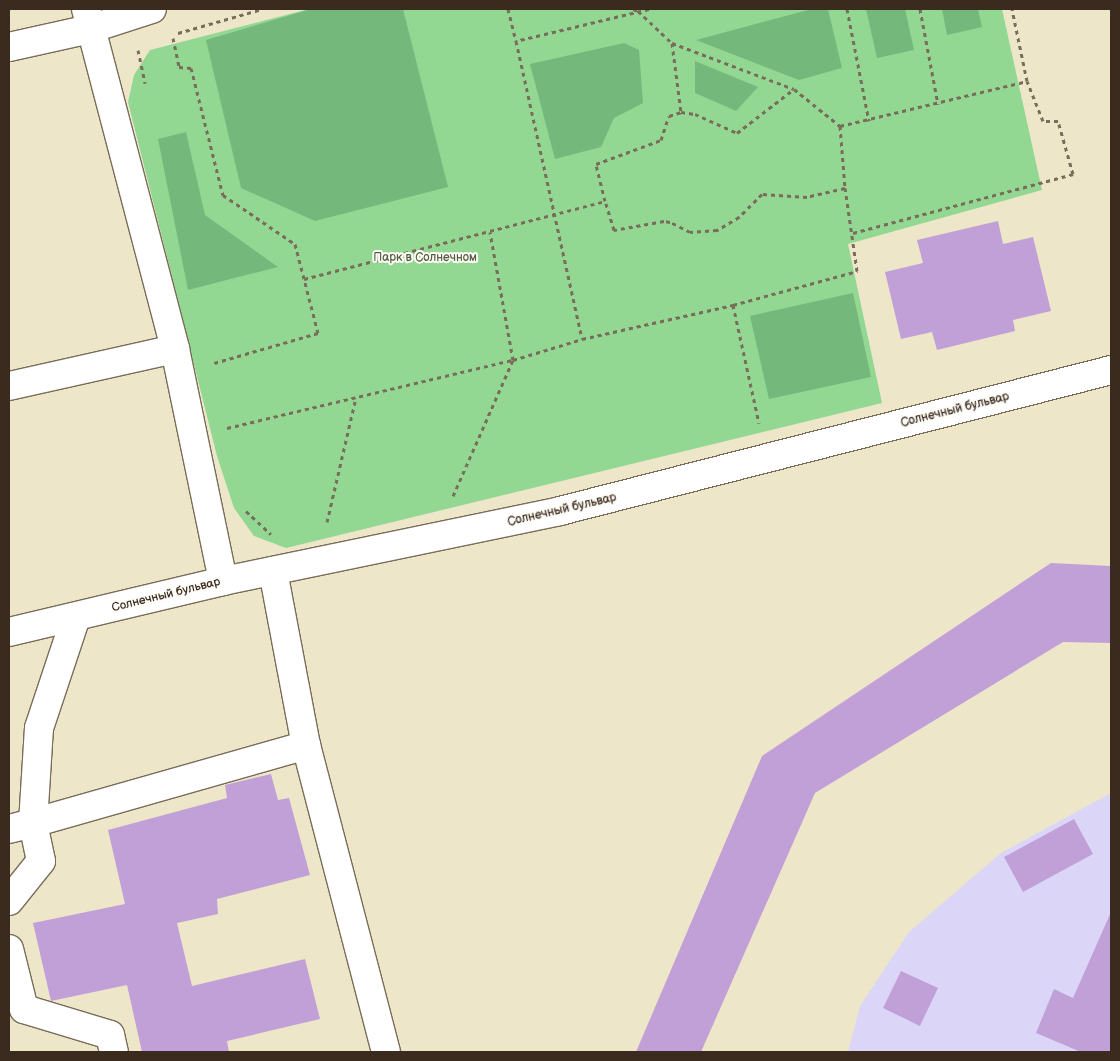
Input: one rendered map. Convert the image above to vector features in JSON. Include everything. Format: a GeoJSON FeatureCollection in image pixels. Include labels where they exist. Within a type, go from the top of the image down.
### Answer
{"type":"FeatureCollection","features":[{"type":"Feature","properties":{"kind":"street"},"geometry":{"type":"LineString","coordinates":[[9,47],[88,19],[152,9]]}},
{"type":"Feature","properties":{"kind":"street"},"geometry":{"type":"LineString","coordinates":[[88,19],[175,349],[223,581]]}},
{"type":"Feature","properties":{"kind":"street"},"geometry":{"type":"LineString","coordinates":[[9,386],[175,349]]}},
{"type":"Feature","properties":{"kind":"street","name":"Солнечный бульвар"},"geometry":{"type":"LineString","coordinates":[[9,632],[223,581],[560,512],[1111,370]]}},
{"type":"Feature","properties":{"kind":"street"},"geometry":{"type":"LineString","coordinates":[[273,571],[306,745],[386,1052]]}},
{"type":"Feature","properties":{"kind":"street"},"geometry":{"type":"LineString","coordinates":[[9,901],[41,862],[21,826],[40,728],[76,617]]}},
{"type":"Feature","properties":{"kind":"street"},"geometry":{"type":"LineString","coordinates":[[21,826],[306,745]]}},
{"type":"Feature","properties":{"kind":"street"},"geometry":{"type":"LineString","coordinates":[[11,967],[24,1009],[110,1035],[114,1052]]}},
{"type":"Feature","properties":{"kind":"path"},"geometry":{"type":"LineString","coordinates":[[208,365],[318,333],[294,244],[223,195],[191,68],[179,67],[172,35],[262,9]]}},
{"type":"Feature","properties":{"kind":"path"},"geometry":{"type":"LineString","coordinates":[[508,9],[557,215],[582,339]]}},
{"type":"Feature","properties":{"kind":"path"},"geometry":{"type":"LineString","coordinates":[[225,428],[513,360],[582,339],[732,305],[857,270],[853,232],[845,188],[840,126],[794,89],[672,43],[638,11],[632,9]]}},
{"type":"Feature","properties":{"kind":"path"},"geometry":{"type":"LineString","coordinates":[[516,41],[649,9]]}},
{"type":"Feature","properties":{"kind":"path"},"geometry":{"type":"LineString","coordinates":[[847,9],[869,120]]}},
{"type":"Feature","properties":{"kind":"path"},"geometry":{"type":"LineString","coordinates":[[920,9],[938,104]]}},
{"type":"Feature","properties":{"kind":"path"},"geometry":{"type":"LineString","coordinates":[[853,232],[1073,174],[1058,121],[1043,121],[1027,81],[1012,9]]}},
{"type":"Feature","properties":{"kind":"path"},"geometry":{"type":"LineString","coordinates":[[672,43],[681,112]]}},
{"type":"Feature","properties":{"kind":"path"},"geometry":{"type":"LineString","coordinates":[[137,47],[145,85]]}},
{"type":"Feature","properties":{"kind":"path"},"geometry":{"type":"LineString","coordinates":[[840,126],[938,104],[1027,81]]}},
{"type":"Feature","properties":{"kind":"path"},"geometry":{"type":"LineString","coordinates":[[794,89],[737,133],[695,114],[681,112],[669,116],[661,140],[596,164],[614,230],[664,221],[690,232],[717,230],[739,217],[762,194],[806,197],[845,188]]}},
{"type":"Feature","properties":{"kind":"path"},"geometry":{"type":"LineString","coordinates":[[304,279],[557,215],[605,201]]}},
{"type":"Feature","properties":{"kind":"path"},"geometry":{"type":"LineString","coordinates":[[452,498],[513,360],[490,232]]}},
{"type":"Feature","properties":{"kind":"path"},"geometry":{"type":"LineString","coordinates":[[732,305],[760,424],[750,427]]}},
{"type":"Feature","properties":{"kind":"path"},"geometry":{"type":"LineString","coordinates":[[326,525],[356,397]]}},
{"type":"Feature","properties":{"kind":"path"},"geometry":{"type":"LineString","coordinates":[[240,506],[278,540]]}},
{"type":"Feature","properties":{"kind":"shaded area"},"geometry":{"type":"Polygon","coordinates":[[[1111,793],[1111,1052],[848,1052],[860,1006],[909,932],[1001,853],[1111,793]]]}},
{"type":"Feature","properties":{"kind":"green space","name":"Парк в Солнечном"},"geometry":{"type":"Polygon","coordinates":[[[309,9],[1002,9],[1042,190],[848,244],[882,403],[286,548],[254,536],[234,508],[217,456],[128,102],[134,75],[150,50],[309,9]]]}},
{"type":"Feature","properties":{"kind":"green space"},"geometry":{"type":"Polygon","coordinates":[[[311,9],[403,9],[448,187],[315,221],[241,188],[206,40],[311,9]]]}},
{"type":"Feature","properties":{"kind":"green space"},"geometry":{"type":"Polygon","coordinates":[[[812,9],[828,9],[842,68],[799,80],[696,40],[812,9]]]}},
{"type":"Feature","properties":{"kind":"green space"},"geometry":{"type":"Polygon","coordinates":[[[866,9],[905,9],[914,50],[877,58],[866,9]]]}},
{"type":"Feature","properties":{"kind":"green space"},"geometry":{"type":"Polygon","coordinates":[[[942,9],[978,9],[982,27],[947,35],[942,9]]]}},
{"type":"Feature","properties":{"kind":"green space"},"geometry":{"type":"Polygon","coordinates":[[[624,43],[639,50],[643,103],[614,118],[601,147],[555,159],[530,64],[624,43]]]}},
{"type":"Feature","properties":{"kind":"green space"},"geometry":{"type":"Polygon","coordinates":[[[695,61],[758,87],[736,111],[695,93],[695,61]]]}},
{"type":"Feature","properties":{"kind":"green space"},"geometry":{"type":"Polygon","coordinates":[[[186,132],[205,215],[278,267],[188,290],[158,139],[186,132]]]}},
{"type":"Feature","properties":{"kind":"green space"},"geometry":{"type":"Polygon","coordinates":[[[853,293],[871,377],[769,399],[750,316],[853,293]]]}},
{"type":"Feature","properties":{"kind":"building"},"geometry":{"type":"Polygon","coordinates":[[[998,221],[1003,244],[1033,237],[1051,311],[1013,320],[1015,331],[937,350],[932,332],[901,339],[885,272],[923,263],[917,240],[998,221]]]}},
{"type":"Feature","properties":{"kind":"building"},"geometry":{"type":"Polygon","coordinates":[[[1051,563],[1111,566],[1111,643],[1063,642],[815,793],[701,1052],[636,1052],[762,756],[1051,563]]]}},
{"type":"Feature","properties":{"kind":"building"},"geometry":{"type":"Polygon","coordinates":[[[271,774],[278,800],[289,798],[310,875],[217,899],[218,914],[177,923],[192,986],[305,959],[320,1019],[227,1041],[229,1052],[142,1052],[127,985],[51,1001],[33,923],[125,904],[108,830],[227,798],[225,785],[271,774]]]}},
{"type":"Feature","properties":{"kind":"building"},"geometry":{"type":"Polygon","coordinates":[[[1074,819],[1093,854],[1023,892],[1004,857],[1074,819]]]}},
{"type":"Feature","properties":{"kind":"building"},"geometry":{"type":"Polygon","coordinates":[[[1111,912],[1111,1052],[1081,1052],[1036,1033],[1054,989],[1073,998],[1111,912]]]}},
{"type":"Feature","properties":{"kind":"building"},"geometry":{"type":"Polygon","coordinates":[[[901,971],[938,988],[920,1026],[883,1008],[901,971]]]}}]}
